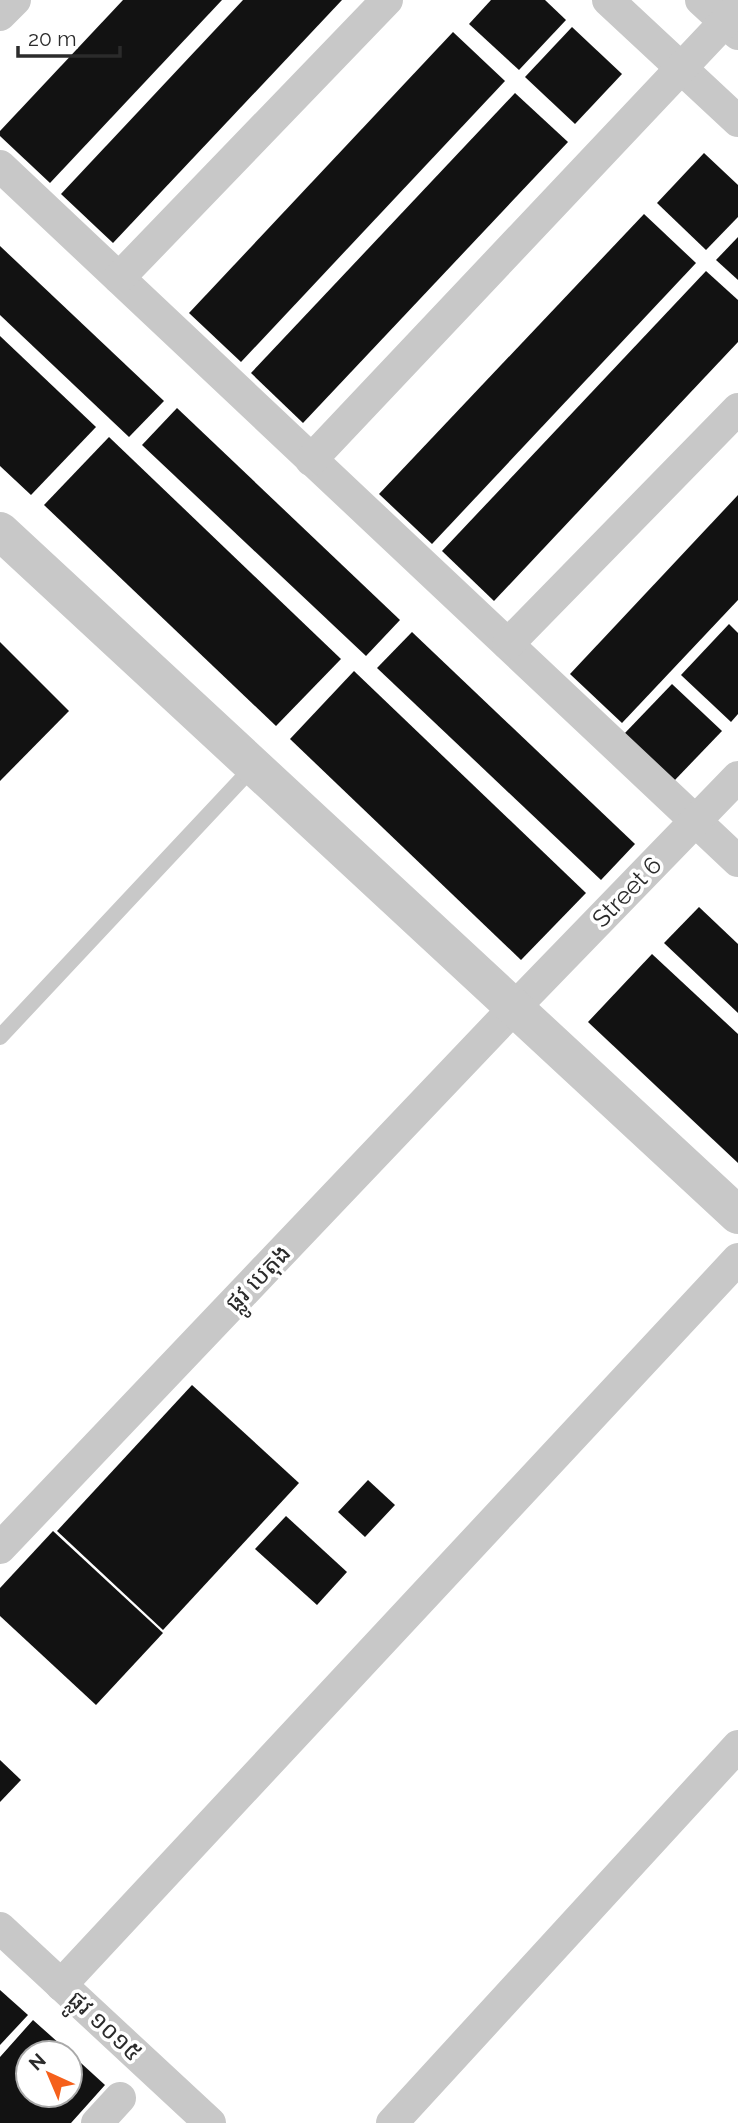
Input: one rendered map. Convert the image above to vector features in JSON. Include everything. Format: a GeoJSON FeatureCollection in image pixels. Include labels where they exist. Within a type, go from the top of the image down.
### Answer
{"type":"FeatureCollection","features":[{"type":"Feature","properties":{"kind":"street"},"geometry":{"type":"LineString","coordinates":[[0,15],[15,0]]}},
{"type":"Feature","properties":{"kind":"street"},"geometry":{"type":"LineString","coordinates":[[119,278],[387,0]]}},
{"type":"Feature","properties":{"kind":"street"},"geometry":{"type":"LineString","coordinates":[[608,0],[738,121]]}},
{"type":"Feature","properties":{"kind":"street"},"geometry":{"type":"LineString","coordinates":[[311,460],[681,68],[734,21],[701,0]]}},
{"type":"Feature","properties":{"kind":"street"},"geometry":{"type":"LineString","coordinates":[[0,166],[738,861]]}},
{"type":"Feature","properties":{"kind":"street"},"geometry":{"type":"LineString","coordinates":[[508,644],[738,409]]}},
{"type":"Feature","properties":{"kind":"street"},"geometry":{"type":"LineString","coordinates":[[0,531],[738,1215]]}},
{"type":"Feature","properties":{"kind":"street","name":"Street 6"},"geometry":{"type":"LineString","coordinates":[[515,1007],[738,777]]}},
{"type":"Feature","properties":{"kind":"street","name":"ផ្លូវ បេតុង"},"geometry":{"type":"LineString","coordinates":[[0,1548],[515,1007]]}},
{"type":"Feature","properties":{"kind":"street"},"geometry":{"type":"LineString","coordinates":[[61,1985],[738,1259]]}},
{"type":"Feature","properties":{"kind":"street"},"geometry":{"type":"LineString","coordinates":[[392,2123],[738,1746]]}},
{"type":"Feature","properties":{"kind":"street","name":"ផ្លូវ ១០១៥"},"geometry":{"type":"LineString","coordinates":[[0,1928],[210,2123]]}},
{"type":"Feature","properties":{"kind":"street"},"geometry":{"type":"LineString","coordinates":[[97,2123],[120,2098]]}},
{"type":"Feature","properties":{"kind":"lane"},"geometry":{"type":"LineString","coordinates":[[0,1037],[254,766]]}},
{"type":"Feature","properties":{"kind":"building"},"geometry":{"type":"Polygon","coordinates":[[[123,0],[222,0],[50,183],[0,136],[0,131],[123,0]]]}},
{"type":"Feature","properties":{"kind":"building"},"geometry":{"type":"Polygon","coordinates":[[[243,0],[342,0],[113,243],[61,194],[243,0]]]}},
{"type":"Feature","properties":{"kind":"building"},"geometry":{"type":"Polygon","coordinates":[[[491,0],[545,0],[566,20],[519,70],[469,24],[491,0]]]}},
{"type":"Feature","properties":{"kind":"building"},"geometry":{"type":"Polygon","coordinates":[[[572,27],[622,74],[575,124],[525,77],[572,27]]]}},
{"type":"Feature","properties":{"kind":"building"},"geometry":{"type":"Polygon","coordinates":[[[453,32],[505,81],[241,362],[189,313],[453,32]]]}},
{"type":"Feature","properties":{"kind":"building"},"geometry":{"type":"Polygon","coordinates":[[[515,93],[568,142],[303,423],[251,373],[515,93]]]}},
{"type":"Feature","properties":{"kind":"building"},"geometry":{"type":"Polygon","coordinates":[[[704,153],[738,185],[738,217],[706,250],[657,203],[704,153]]]}},
{"type":"Feature","properties":{"kind":"building"},"geometry":{"type":"Polygon","coordinates":[[[644,214],[696,263],[432,544],[379,494],[644,214]]]}},
{"type":"Feature","properties":{"kind":"building"},"geometry":{"type":"Polygon","coordinates":[[[738,237],[738,280],[716,260],[738,237]]]}},
{"type":"Feature","properties":{"kind":"building"},"geometry":{"type":"Polygon","coordinates":[[[0,246],[164,401],[129,437],[0,315],[0,246]]]}},
{"type":"Feature","properties":{"kind":"building"},"geometry":{"type":"Polygon","coordinates":[[[706,271],[738,300],[738,342],[494,601],[442,551],[706,271]]]}},
{"type":"Feature","properties":{"kind":"building"},"geometry":{"type":"Polygon","coordinates":[[[0,336],[96,427],[31,495],[0,466],[0,336]]]}},
{"type":"Feature","properties":{"kind":"building"},"geometry":{"type":"Polygon","coordinates":[[[177,408],[400,620],[366,656],[142,445],[177,408]]]}},
{"type":"Feature","properties":{"kind":"building"},"geometry":{"type":"Polygon","coordinates":[[[109,437],[341,659],[276,726],[44,505],[109,437]]]}},
{"type":"Feature","properties":{"kind":"building"},"geometry":{"type":"Polygon","coordinates":[[[738,495],[738,600],[622,723],[570,674],[738,495]]]}},
{"type":"Feature","properties":{"kind":"building"},"geometry":{"type":"Polygon","coordinates":[[[729,624],[738,633],[738,714],[731,722],[681,675],[729,624]]]}},
{"type":"Feature","properties":{"kind":"building"},"geometry":{"type":"Polygon","coordinates":[[[412,632],[635,844],[601,880],[377,668],[412,632]]]}},
{"type":"Feature","properties":{"kind":"building"},"geometry":{"type":"Polygon","coordinates":[[[0,642],[69,711],[0,781],[0,642]]]}},
{"type":"Feature","properties":{"kind":"building"},"geometry":{"type":"Polygon","coordinates":[[[354,671],[586,893],[521,960],[290,739],[354,671]]]}},
{"type":"Feature","properties":{"kind":"building"},"geometry":{"type":"Polygon","coordinates":[[[672,684],[722,731],[674,781],[624,734],[672,684]]]}},
{"type":"Feature","properties":{"kind":"building"},"geometry":{"type":"Polygon","coordinates":[[[699,907],[738,944],[738,1013],[664,943],[699,907]]]}},
{"type":"Feature","properties":{"kind":"building"},"geometry":{"type":"Polygon","coordinates":[[[652,954],[738,1034],[738,1163],[588,1022],[652,954]]]}},
{"type":"Feature","properties":{"kind":"building"},"geometry":{"type":"Polygon","coordinates":[[[192,1385],[299,1483],[163,1630],[57,1531],[192,1385]]]}},
{"type":"Feature","properties":{"kind":"building"},"geometry":{"type":"Polygon","coordinates":[[[368,1480],[395,1505],[365,1537],[338,1512],[368,1480]]]}},
{"type":"Feature","properties":{"kind":"building"},"geometry":{"type":"Polygon","coordinates":[[[286,1516],[347,1572],[317,1605],[255,1549],[286,1516]]]}},
{"type":"Feature","properties":{"kind":"building"},"geometry":{"type":"Polygon","coordinates":[[[53,1531],[163,1633],[96,1705],[0,1616],[0,1588],[53,1531]]]}},
{"type":"Feature","properties":{"kind":"building"},"geometry":{"type":"Polygon","coordinates":[[[0,1760],[21,1780],[0,1802],[0,1760]]]}},
{"type":"Feature","properties":{"kind":"building"},"geometry":{"type":"Polygon","coordinates":[[[0,1990],[28,2015],[0,2045],[0,1990]]]}},
{"type":"Feature","properties":{"kind":"building"},"geometry":{"type":"Polygon","coordinates":[[[33,2020],[54,2039],[16,2039],[33,2020]]]}},
{"type":"Feature","properties":{"kind":"building"},"geometry":{"type":"Polygon","coordinates":[[[14,2041],[14,2109],[84,2109],[71,2123],[0,2123],[0,2057],[14,2041]]]}},
{"type":"Feature","properties":{"kind":"building"},"geometry":{"type":"Polygon","coordinates":[[[84,2066],[105,2085],[84,2108],[84,2066]]]}}]}
